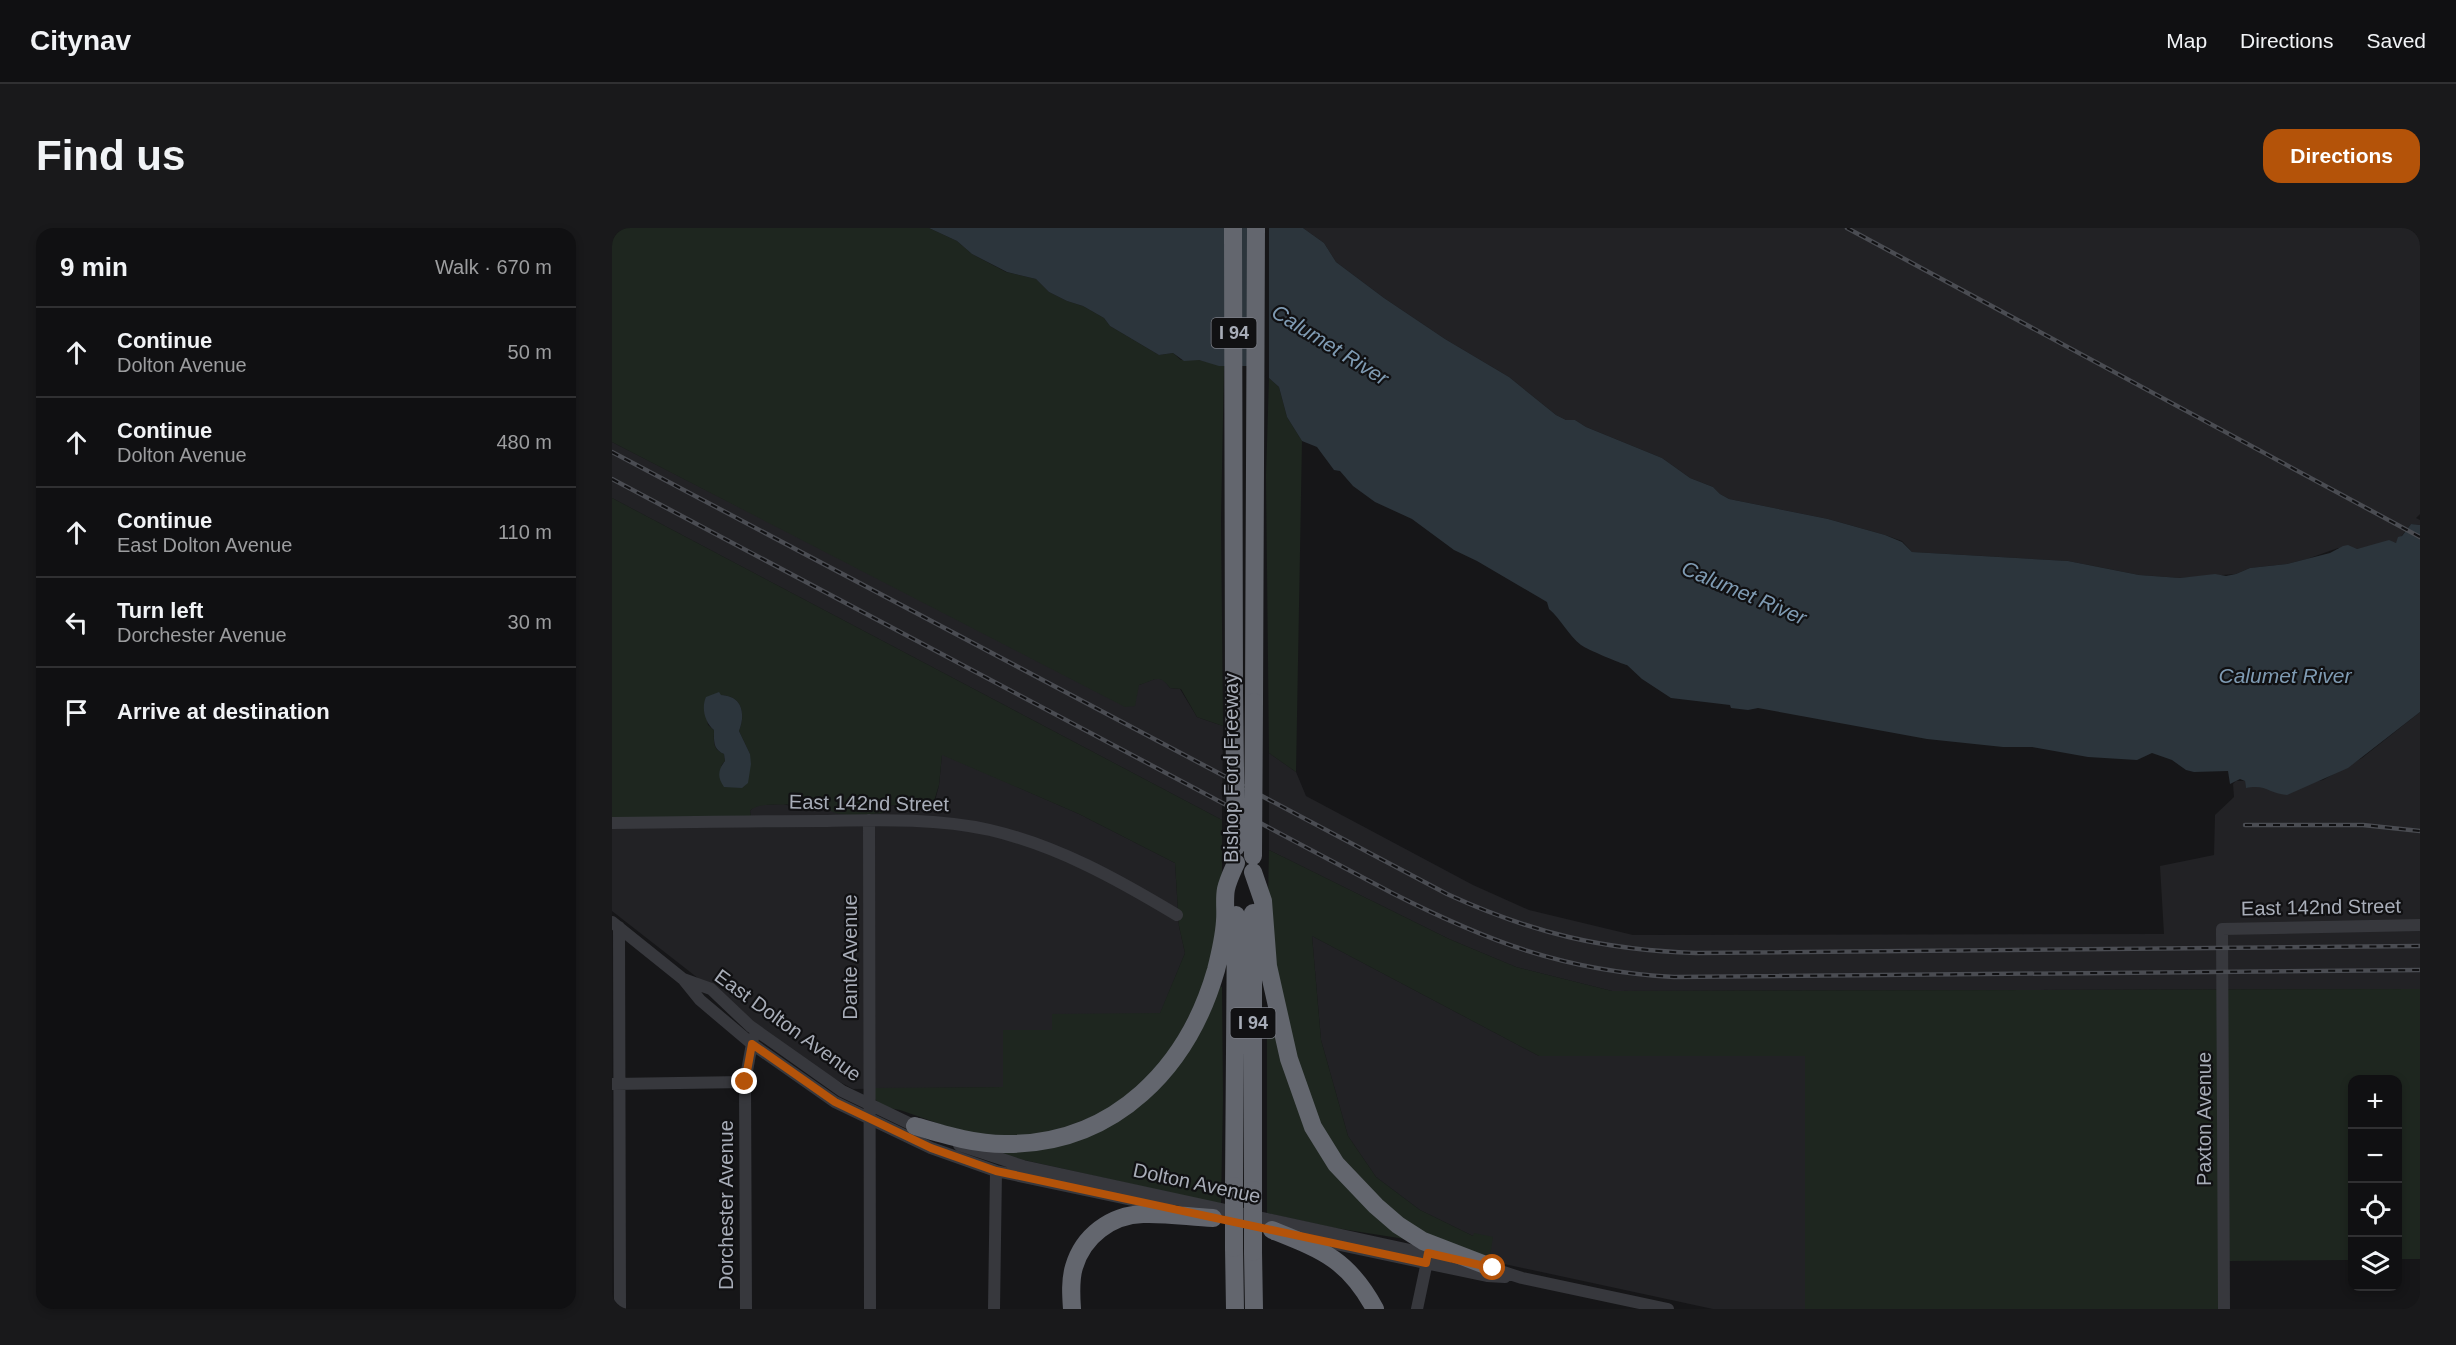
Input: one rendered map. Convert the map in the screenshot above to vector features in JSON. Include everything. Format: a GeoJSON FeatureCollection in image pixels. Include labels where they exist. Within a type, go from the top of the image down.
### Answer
{"type":"FeatureCollection","features":[{"type":"Feature","properties":{"kind":"highway","name":"Bishop Ford Freeway"},"geometry":{"type":"LineString","coordinates":[[1233,228],[1236,855],[1235,1309]]}},
{"type":"Feature","properties":{"kind":"highway","name":"Bishop Ford Freeway"},"geometry":{"type":"LineString","coordinates":[[1254,1309],[1253,864],[1256,228]]}},
{"type":"Feature","properties":{"kind":"highway"},"geometry":{"type":"LineString","coordinates":[[915,1126],[947,1136],[983,1142],[1033,1143],[1066,1136],[1092,1126],[1114,1115],[1141,1095],[1177,1055],[1194,1028],[1208,995],[1222,942],[1226,889],[1236,855]]}},
{"type":"Feature","properties":{"kind":"highway"},"geometry":{"type":"LineString","coordinates":[[1253,864],[1263,901],[1268,966],[1289,1059],[1313,1127],[1336,1164],[1376,1206],[1398,1225],[1423,1241],[1493,1268]]}},
{"type":"Feature","properties":{"kind":"highway"},"geometry":{"type":"LineString","coordinates":[[1072,1309],[1074,1268],[1087,1240],[1102,1226],[1130,1215],[1213,1218]]}},
{"type":"Feature","properties":{"kind":"highway"},"geometry":{"type":"LineString","coordinates":[[1272,1230],[1321,1250],[1343,1264],[1365,1289],[1375,1309]]}},
{"type":"Feature","properties":{"kind":"highway"},"geometry":{"type":"LineString","coordinates":[[1254,1259],[1262,1309]]}},
{"type":"Feature","properties":{"kind":"highway"},"geometry":{"type":"LineString","coordinates":[[1229,1309],[1235,1267]]}},
{"type":"Feature","properties":{"kind":"street","name":"Dante Avenue"},"geometry":{"type":"LineString","coordinates":[[868,820],[870,1309]]}},
{"type":"Feature","properties":{"kind":"street","name":"East 142nd Street"},"geometry":{"type":"LineString","coordinates":[[612,823],[900,820],[955,824],[1021,838],[1107,874],[1177,915]]}},
{"type":"Feature","properties":{"kind":"street","name":"East Dolton Avenue"},"geometry":{"type":"LineString","coordinates":[[616,925],[683,979],[700,1000],[752,1044],[835,1102],[869,1111]]}},
{"type":"Feature","properties":{"kind":"street"},"geometry":{"type":"LineString","coordinates":[[616,925],[620,1309]]}},
{"type":"Feature","properties":{"kind":"street","name":"East 142nd Street"},"geometry":{"type":"LineString","coordinates":[[2222,929],[2420,925]]}},
{"type":"Feature","properties":{"kind":"street","name":"Paxton Avenue"},"geometry":{"type":"LineString","coordinates":[[2222,929],[2224,1309]]}},
{"type":"Feature","properties":{"kind":"street","name":"East Dolton Avenue"},"geometry":{"type":"LineString","coordinates":[[683,979],[711,989],[755,1029],[869,1111]]}},
{"type":"Feature","properties":{"kind":"street","name":"Dorchester Avenue"},"geometry":{"type":"LineString","coordinates":[[746,1309],[745,1082],[755,1029]]}},
{"type":"Feature","properties":{"kind":"street"},"geometry":{"type":"LineString","coordinates":[[616,1084],[745,1082]]}},
{"type":"Feature","properties":{"kind":"street","name":"Dolton Avenue"},"geometry":{"type":"LineString","coordinates":[[869,1111],[915,1126],[968,1149],[1023,1166],[1427,1258],[1487,1276],[1522,1278]]}},
{"type":"Feature","properties":{"kind":"street","name":"Dolton Avenue"},"geometry":{"type":"LineString","coordinates":[[869,1111],[931,1148],[996,1171],[1272,1230],[1493,1268],[1522,1278],[1668,1309]]}},
{"type":"Feature","properties":{"kind":"street"},"geometry":{"type":"LineString","coordinates":[[994,1309],[996,1171]]}},
{"type":"Feature","properties":{"kind":"street"},"geometry":{"type":"LineString","coordinates":[[1417,1309],[1427,1258]]}},
{"type":"Feature","properties":{"kind":"shaded area"},"geometry":{"type":"Polygon","coordinates":[[[612,228],[929,228],[957,241],[972,254],[1006,272],[1036,279],[1049,292],[1083,306],[1104,318],[1110,326],[1159,355],[1173,353],[1181,360],[1199,360],[1224,366],[1221,520],[1223,726],[1197,717],[1181,689],[1170,688],[1160,679],[1139,685],[1135,706],[1125,707],[612,442],[612,228]]]}},
{"type":"Feature","properties":{"kind":"shaded area"},"geometry":{"type":"Polygon","coordinates":[[[1303,228],[2420,228],[2420,514],[2416,518],[2420,520],[2420,525],[2411,524],[2396,543],[2390,542],[2357,549],[2338,548],[2307,559],[2287,564],[2250,568],[2236,574],[2180,578],[2139,575],[2068,561],[1912,552],[1902,541],[1885,535],[1828,519],[1729,499],[1713,487],[1690,478],[1662,458],[1586,427],[1575,420],[1566,420],[1556,415],[1509,377],[1445,339],[1384,298],[1336,262],[1324,243],[1303,228]]]}},
{"type":"Feature","properties":{"kind":"shaded area"},"geometry":{"type":"Polygon","coordinates":[[[1269,378],[1279,387],[1287,417],[1302,441],[1296,772],[1269,753],[1266,476],[1269,378]]]}},
{"type":"Feature","properties":{"kind":"shaded area"},"geometry":{"type":"Polygon","coordinates":[[[612,442],[735,505],[1139,685],[1157,678],[1164,680],[1170,688],[1180,689],[1197,717],[1223,726],[1222,820],[612,498],[612,442]]]}},
{"type":"Feature","properties":{"kind":"shaded area"},"geometry":{"type":"Polygon","coordinates":[[[612,498],[1222,820],[1222,888],[1213,954],[1204,987],[1164,1064],[1109,1112],[1044,1135],[987,1135],[960,1131],[900,1110],[883,1107],[875,1099],[875,1088],[1003,1087],[1003,1030],[1052,1030],[1052,1014],[1160,1013],[1185,953],[1179,926],[1175,863],[1079,814],[942,755],[939,785],[931,811],[911,806],[890,805],[884,813],[849,815],[833,812],[820,802],[755,807],[750,811],[751,816],[612,819],[612,498]],[[721,695],[706,715],[708,725],[714,730],[716,747],[724,754],[725,761],[721,766],[750,754],[739,731],[742,712],[738,702],[721,695]]]}},
{"type":"Feature","properties":{"kind":"shaded area"},"geometry":{"type":"Polygon","coordinates":[[[2420,712],[2420,989],[1612,991],[1516,967],[1449,939],[1269,850],[1269,753],[1296,772],[1306,796],[1473,885],[1529,910],[1633,935],[2164,934],[2160,866],[2214,855],[2215,815],[2234,797],[2233,784],[2236,781],[2245,781],[2246,787],[2263,786],[2272,791],[2323,780],[2362,758],[2420,712]]]}},
{"type":"Feature","properties":{"kind":"shaded area"},"geometry":{"type":"Polygon","coordinates":[[[942,754],[1079,814],[1175,863],[1179,926],[1185,953],[1160,1014],[1052,1014],[1052,1030],[1004,1087],[853,1089],[823,1073],[767,1032],[612,911],[612,826],[751,816],[750,811],[759,805],[783,804],[794,807],[820,802],[911,806],[922,810],[934,805],[939,785],[942,754]]]}},
{"type":"Feature","properties":{"kind":"shaded area"},"geometry":{"type":"Polygon","coordinates":[[[1269,850],[1449,939],[1516,967],[1612,991],[2420,989],[2420,1259],[2402,1259],[2402,1075],[2348,1075],[2348,1260],[2228,1261],[2218,1129],[2218,1309],[1805,1309],[1805,1056],[1539,1056],[1312,936],[1321,1040],[1348,1136],[1376,1177],[1420,1210],[1473,1236],[1474,1233],[1493,1237],[1490,1256],[1486,1260],[1430,1237],[1387,1209],[1344,1164],[1317,1119],[1306,1092],[1278,990],[1268,899],[1269,850]]]}},
{"type":"Feature","properties":{"kind":"shaded area"},"geometry":{"type":"Polygon","coordinates":[[[1312,936],[1539,1056],[1806,1056],[1805,1309],[1713,1309],[1486,1260],[1473,1236],[1420,1210],[1376,1177],[1348,1136],[1321,1040],[1312,936]]]}},
{"type":"Feature","properties":{"kind":"shaded area"},"geometry":{"type":"Polygon","coordinates":[[[1217,985],[1222,987],[1221,1204],[1024,1160],[985,1149],[1007,1149],[1150,1095],[1217,985]]]}},
{"type":"Feature","properties":{"kind":"shaded area"},"geometry":{"type":"Polygon","coordinates":[[[1267,1010],[1271,1011],[1300,1109],[1405,1239],[1335,1228],[1267,1213],[1267,1010]]]}},
{"type":"Feature","properties":{"kind":"water","name":"Calumet River"},"geometry":{"type":"Polygon","coordinates":[[[929,228],[1303,228],[1324,243],[1336,262],[1384,298],[1445,339],[1509,377],[1556,415],[1566,420],[1575,420],[1586,427],[1662,458],[1690,478],[1713,487],[1729,499],[1828,519],[1885,535],[1902,542],[1912,552],[2068,561],[2139,575],[2180,578],[2215,574],[2226,576],[2250,568],[2287,564],[2330,553],[2348,545],[2357,549],[2389,540],[2396,543],[2398,537],[2402,536],[2411,524],[2420,525],[2420,712],[2348,768],[2287,795],[2259,787],[2246,788],[2245,781],[2240,779],[2230,784],[2228,771],[2194,772],[2186,770],[2172,760],[2152,753],[2137,760],[2088,757],[2032,747],[2003,747],[1927,739],[1758,708],[1748,710],[1731,708],[1730,705],[1671,698],[1642,679],[1627,665],[1581,645],[1549,609],[1547,602],[1454,550],[1412,519],[1375,502],[1353,486],[1340,471],[1334,470],[1317,447],[1302,441],[1287,417],[1279,387],[1269,378],[1269,372],[1250,366],[1219,366],[1199,360],[1184,361],[1173,353],[1159,355],[1110,326],[1104,318],[1083,306],[1049,292],[1036,279],[1007,272],[972,254],[957,241],[929,228]]]}},
{"type":"Feature","properties":{"kind":"water"},"geometry":{"type":"Polygon","coordinates":[[[719,692],[738,702],[742,712],[739,731],[750,754],[751,764],[748,783],[742,788],[724,787],[719,777],[725,761],[724,754],[716,747],[714,730],[706,719],[704,706],[706,697],[719,692]]]}},
{"type":"Feature","properties":{"kind":"pier"},"geometry":{"type":"Polygon","coordinates":[[[1248,228],[1269,228],[1269,381],[1263,372],[1248,228]]]}},
{"type":"Feature","properties":{"kind":"railway"},"geometry":{"type":"LineString","coordinates":[[1847,228],[2420,537]]}},
{"type":"Feature","properties":{"kind":"railway"},"geometry":{"type":"LineString","coordinates":[[612,452],[1447,894],[1478,908],[1568,937],[1630,948],[1696,953],[2420,946]]}},
{"type":"Feature","properties":{"kind":"railway"},"geometry":{"type":"LineString","coordinates":[[612,479],[1392,893],[1495,940],[1562,961],[1634,974],[1674,977],[2420,970]]}},
{"type":"Feature","properties":{"kind":"railway"},"geometry":{"type":"LineString","coordinates":[[2245,825],[2363,825],[2420,831]]}},
{"type":"Feature","properties":{"kind":"route"},"geometry":{"type":"LineString","coordinates":[[745,1082],[752,1044],[835,1102],[931,1148],[996,1171],[1426,1263],[1428,1253],[1493,1268]]}}]}
